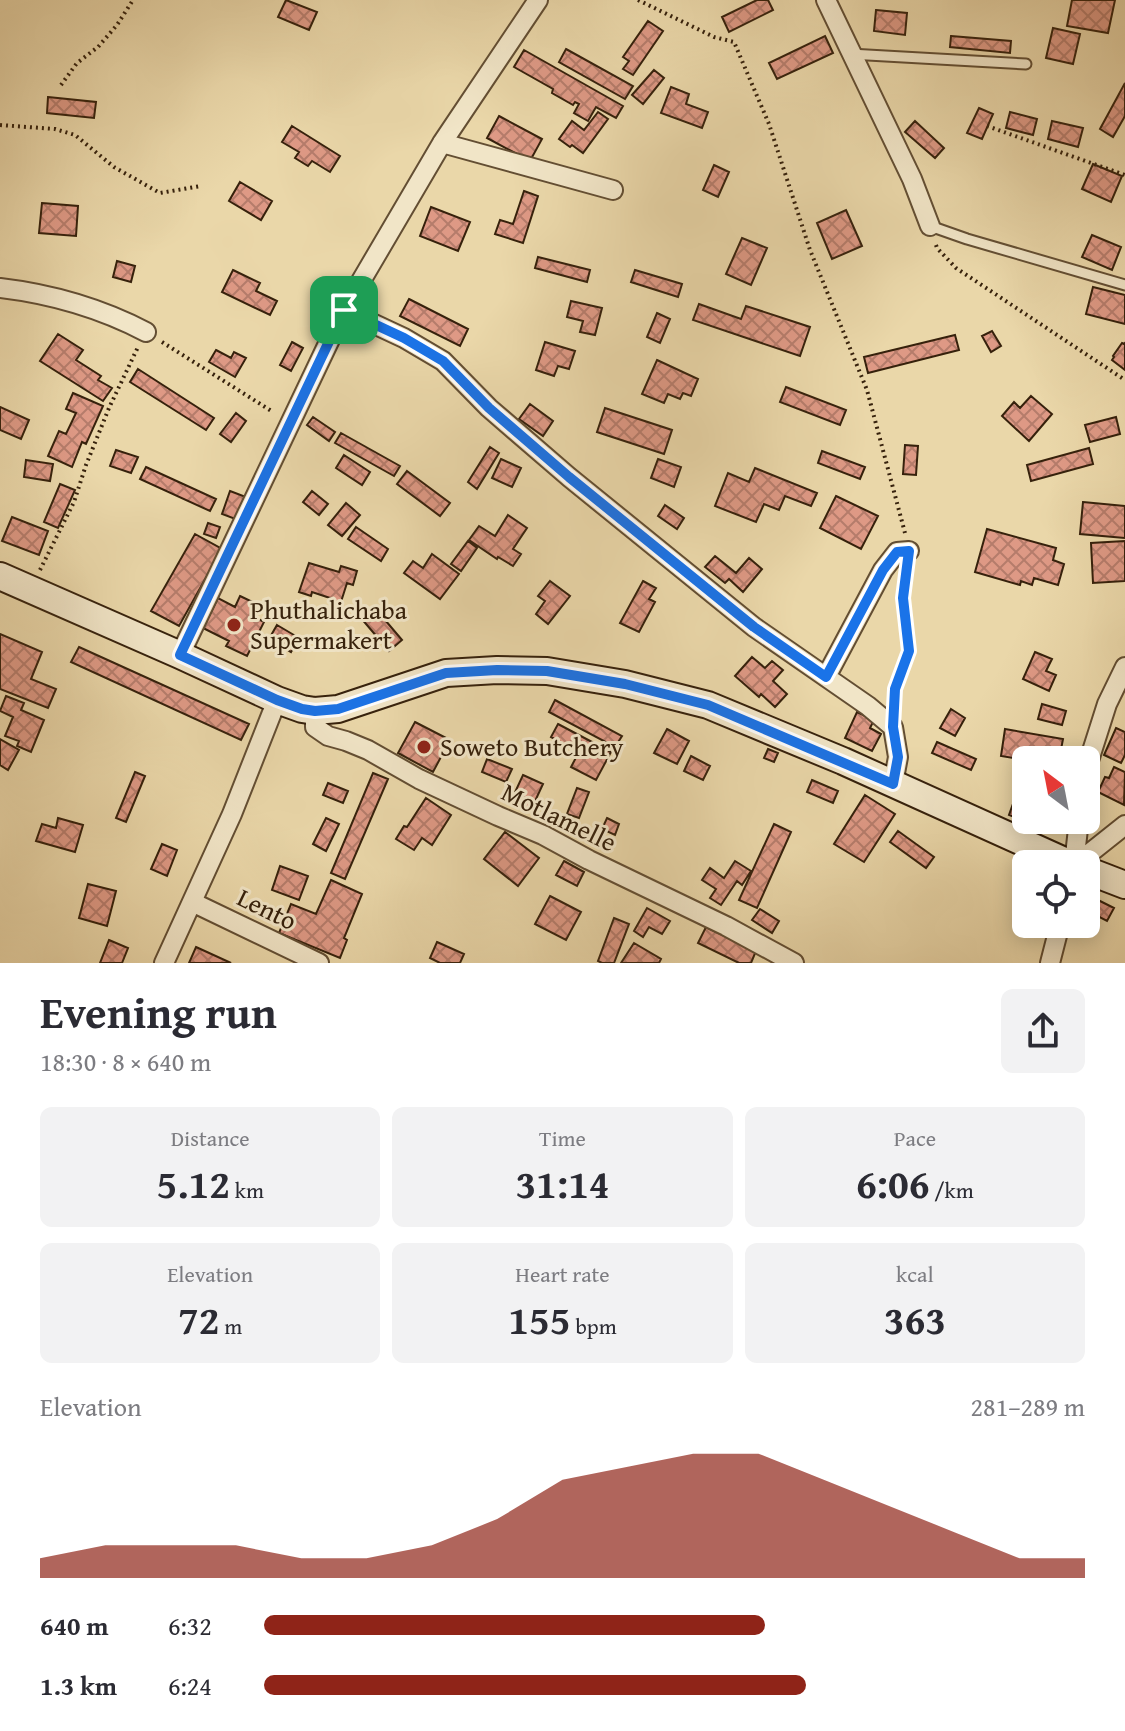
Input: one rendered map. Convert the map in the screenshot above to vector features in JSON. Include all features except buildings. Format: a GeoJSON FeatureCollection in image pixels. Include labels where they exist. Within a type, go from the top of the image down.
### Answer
{"type":"FeatureCollection","features":[{"type":"Feature","properties":{"kind":"street"},"geometry":{"type":"LineString","coordinates":[[180,655],[344,310],[442,143],[538,0]]}},
{"type":"Feature","properties":{"kind":"street"},"geometry":{"type":"LineString","coordinates":[[826,0],[912,179],[930,226]]}},
{"type":"Feature","properties":{"kind":"street"},"geometry":{"type":"LineString","coordinates":[[442,143],[613,190]]}},
{"type":"Feature","properties":{"kind":"street"},"geometry":{"type":"LineString","coordinates":[[0,288],[74,303],[146,332]]}},
{"type":"Feature","properties":{"kind":"street"},"geometry":{"type":"LineString","coordinates":[[344,310],[404,338],[443,361],[489,408],[569,477],[754,627],[868,706],[893,727],[898,757],[893,784]]}},
{"type":"Feature","properties":{"kind":"street"},"geometry":{"type":"LineString","coordinates":[[826,677],[883,570],[897,552],[909,551]]}},
{"type":"Feature","properties":{"kind":"street"},"geometry":{"type":"LineString","coordinates":[[0,576],[302,709],[338,709],[446,673],[497,670],[547,671],[625,684],[708,705],[1042,850]]}},
{"type":"Feature","properties":{"kind":"street"},"geometry":{"type":"LineString","coordinates":[[1094,746],[1107,704],[1125,667]]}},
{"type":"Feature","properties":{"kind":"street"},"geometry":{"type":"LineString","coordinates":[[164,963],[232,814],[277,700]]}},
{"type":"Feature","properties":{"kind":"street","name":"Motlamelle"},"geometry":{"type":"LineString","coordinates":[[315,711],[315,727],[328,736],[368,750],[419,779],[543,835],[794,963]]}},
{"type":"Feature","properties":{"kind":"street"},"geometry":{"type":"LineString","coordinates":[[1092,850],[1125,825]]}},
{"type":"Feature","properties":{"kind":"street"},"geometry":{"type":"LineString","coordinates":[[1100,875],[1125,885]]}},
{"type":"Feature","properties":{"kind":"street","name":"Lento"},"geometry":{"type":"LineString","coordinates":[[192,902],[319,963]]}},
{"type":"Feature","properties":{"kind":"street"},"geometry":{"type":"LineString","coordinates":[[1050,963],[1056,938]]}},
{"type":"Feature","properties":{"kind":"lane"},"geometry":{"type":"LineString","coordinates":[[850,54],[1026,64]]}},
{"type":"Feature","properties":{"kind":"lane"},"geometry":{"type":"LineString","coordinates":[[930,226],[1125,285]]}},
{"type":"Feature","properties":{"kind":"path"},"geometry":{"type":"LineString","coordinates":[[61,85],[77,63],[98,47],[117,25],[133,0]]}},
{"type":"Feature","properties":{"kind":"path"},"geometry":{"type":"LineString","coordinates":[[638,0],[714,37],[734,42],[769,124],[810,250],[867,390],[909,551],[903,598],[909,651],[895,689],[893,727]]}},
{"type":"Feature","properties":{"kind":"path"},"geometry":{"type":"LineString","coordinates":[[0,125],[55,129],[75,135],[114,167],[160,193],[201,186]]}},
{"type":"Feature","properties":{"kind":"path"},"geometry":{"type":"LineString","coordinates":[[987,126],[1125,175]]}},
{"type":"Feature","properties":{"kind":"path"},"geometry":{"type":"LineString","coordinates":[[930,226],[937,248],[956,268],[1125,380]]}},
{"type":"Feature","properties":{"kind":"path"},"geometry":{"type":"LineString","coordinates":[[30,590],[74,502],[109,408],[146,332],[290,423]]}},
{"type":"Feature","properties":{"kind":"place","name":"Phuthalichaba Supermakert"},"geometry":{"type":"Point","coordinates":[234,625]}},
{"type":"Feature","properties":{"kind":"place","name":"Soweto Butchery"},"geometry":{"type":"Point","coordinates":[424,747]}},
{"type":"Feature","properties":{"kind":"route"},"geometry":{"type":"LineString","coordinates":[[344,310],[404,338],[443,361],[489,408],[569,477],[754,627],[826,677],[883,570],[897,552],[909,551],[903,598],[909,651],[895,689],[893,727],[898,757],[893,784],[708,705],[625,684],[547,671],[446,673],[338,709],[315,711],[277,700],[180,655],[344,310]]}}]}
